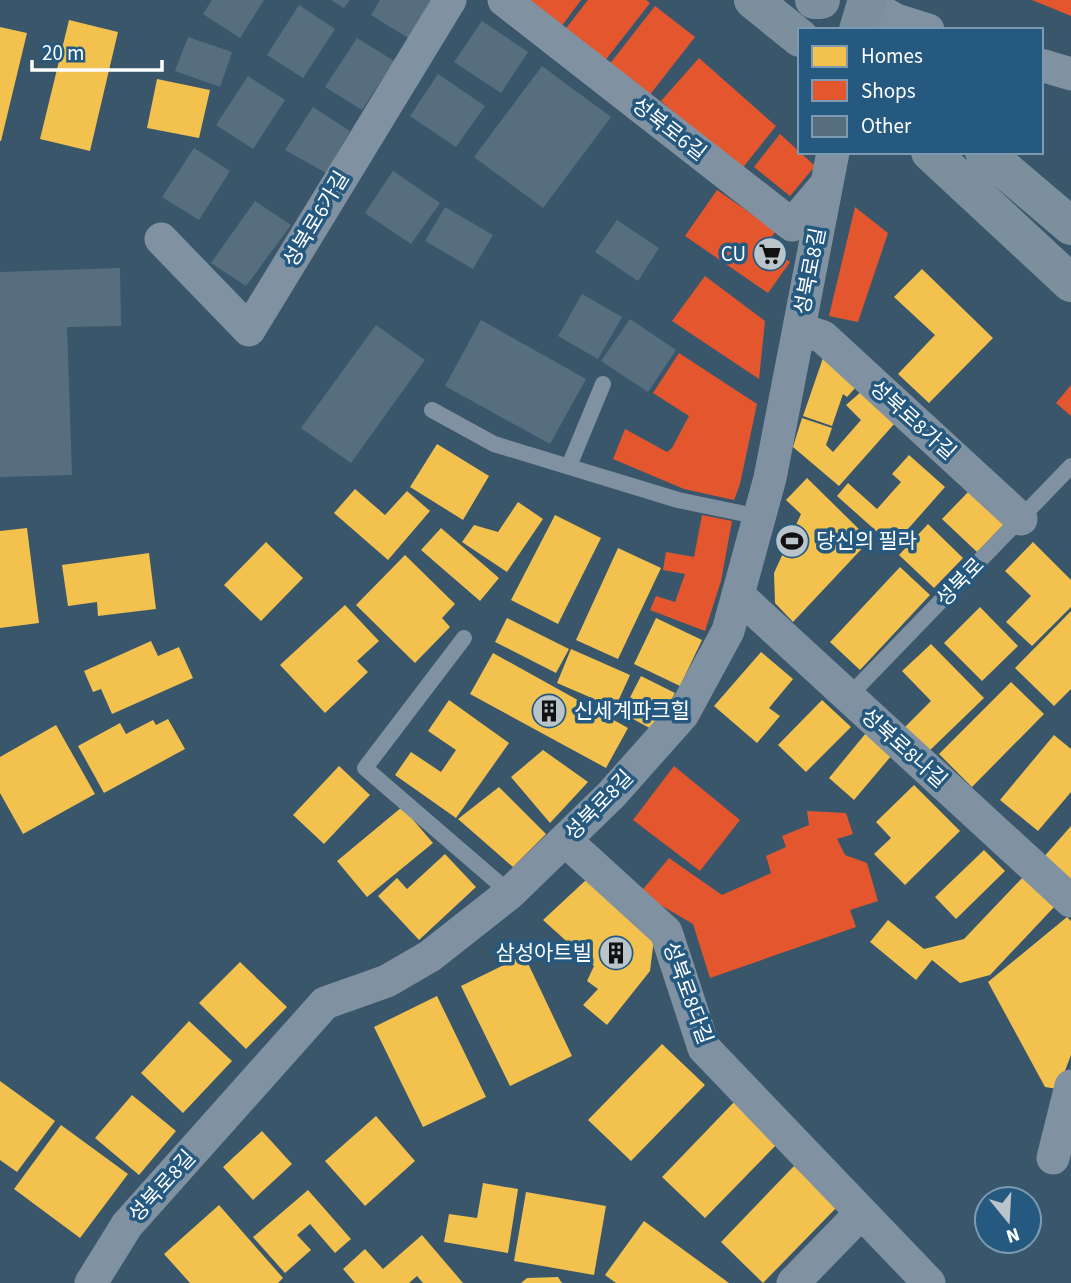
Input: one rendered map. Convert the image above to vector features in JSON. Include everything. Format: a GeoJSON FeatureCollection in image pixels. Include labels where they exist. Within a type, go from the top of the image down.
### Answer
{"type":"FeatureCollection","features":[{"type":"Feature","properties":{"kind":"main road"},"geometry":{"type":"LineString","coordinates":[[753,0],[798,36]]}},
{"type":"Feature","properties":{"kind":"main road"},"geometry":{"type":"LineString","coordinates":[[814,0],[821,0]]}},
{"type":"Feature","properties":{"kind":"main road"},"geometry":{"type":"LineString","coordinates":[[932,154],[1071,283]]}},
{"type":"Feature","properties":{"kind":"main road"},"geometry":{"type":"LineString","coordinates":[[986,154],[1071,226]]}},
{"type":"Feature","properties":{"kind":"street","name":"성북로6가길"},"geometry":{"type":"LineString","coordinates":[[161,239],[249,330],[450,0]]}},
{"type":"Feature","properties":{"kind":"street","name":"성북로6길"},"geometry":{"type":"LineString","coordinates":[[504,0],[792,225],[827,184]]}},
{"type":"Feature","properties":{"kind":"street"},"geometry":{"type":"LineString","coordinates":[[863,7],[921,28]]}},
{"type":"Feature","properties":{"kind":"street"},"geometry":{"type":"LineString","coordinates":[[1043,66],[1071,74]]}},
{"type":"Feature","properties":{"kind":"street","name":"성북로8길"},"geometry":{"type":"LineString","coordinates":[[91,1283],[127,1225],[325,1003],[387,981],[430,957],[510,893],[611,795],[682,714],[728,631],[760,517],[770,478],[833,154]]}},
{"type":"Feature","properties":{"kind":"street","name":"성북로8가길"},"geometry":{"type":"LineString","coordinates":[[799,329],[822,337],[1021,519]]}},
{"type":"Feature","properties":{"kind":"street","name":"성북로8나길"},"geometry":{"type":"LineString","coordinates":[[738,595],[1071,901]]}},
{"type":"Feature","properties":{"kind":"street","name":"성북로8다길"},"geometry":{"type":"LineString","coordinates":[[565,840],[666,932],[704,1048],[929,1283]]}},
{"type":"Feature","properties":{"kind":"street"},"geometry":{"type":"LineString","coordinates":[[1053,1158],[1071,1086]]}},
{"type":"Feature","properties":{"kind":"street"},"geometry":{"type":"LineString","coordinates":[[793,1283],[862,1213]]}},
{"type":"Feature","properties":{"kind":"lane"},"geometry":{"type":"LineString","coordinates":[[569,466],[603,384]]}},
{"type":"Feature","properties":{"kind":"lane"},"geometry":{"type":"LineString","coordinates":[[432,410],[494,444],[678,500],[760,517]]}},
{"type":"Feature","properties":{"kind":"lane","name":"성북로"},"geometry":{"type":"LineString","coordinates":[[848,697],[1071,466]]}},
{"type":"Feature","properties":{"kind":"lane"},"geometry":{"type":"LineString","coordinates":[[464,638],[365,768],[510,893]]}},
{"type":"Feature","properties":{"kind":"building: Homes"},"geometry":{"type":"Polygon","coordinates":[[[69,20],[118,32],[90,151],[40,139],[69,20]]]}},
{"type":"Feature","properties":{"kind":"building: Homes"},"geometry":{"type":"Polygon","coordinates":[[[0,27],[27,33],[1,141],[0,141],[0,27]]]}},
{"type":"Feature","properties":{"kind":"building: Homes"},"geometry":{"type":"Polygon","coordinates":[[[157,79],[210,90],[199,138],[147,128],[157,79]]]}},
{"type":"Feature","properties":{"kind":"building: Homes"},"geometry":{"type":"Polygon","coordinates":[[[922,269],[993,338],[929,403],[898,374],[935,335],[894,297],[922,269]]]}},
{"type":"Feature","properties":{"kind":"building: Homes"},"geometry":{"type":"Polygon","coordinates":[[[823,358],[856,387],[847,397],[843,394],[832,426],[803,416],[823,358]]]}},
{"type":"Feature","properties":{"kind":"building: Homes"},"geometry":{"type":"Polygon","coordinates":[[[862,391],[895,423],[839,486],[793,447],[802,418],[832,428],[826,445],[833,452],[861,420],[846,405],[862,391]]]}},
{"type":"Feature","properties":{"kind":"building: Homes"},"geometry":{"type":"Polygon","coordinates":[[[437,444],[489,476],[463,520],[410,487],[437,444]]]}},
{"type":"Feature","properties":{"kind":"building: Homes"},"geometry":{"type":"Polygon","coordinates":[[[909,455],[945,487],[893,546],[837,496],[848,483],[877,509],[901,482],[892,474],[909,455]]]}},
{"type":"Feature","properties":{"kind":"building: Homes"},"geometry":{"type":"Polygon","coordinates":[[[807,478],[870,540],[793,622],[775,603],[774,573],[801,514],[786,500],[807,478]]]}},
{"type":"Feature","properties":{"kind":"building: Homes"},"geometry":{"type":"Polygon","coordinates":[[[355,489],[385,515],[407,491],[430,511],[388,560],[334,513],[355,489]]]}},
{"type":"Feature","properties":{"kind":"building: Homes"},"geometry":{"type":"Polygon","coordinates":[[[971,489],[1006,522],[977,552],[942,519],[971,489]]]}},
{"type":"Feature","properties":{"kind":"building: Homes"},"geometry":{"type":"Polygon","coordinates":[[[518,502],[543,519],[507,572],[462,542],[474,525],[498,532],[518,502]]]}},
{"type":"Feature","properties":{"kind":"building: Homes"},"geometry":{"type":"Polygon","coordinates":[[[555,515],[601,538],[558,624],[511,600],[555,515]]]}},
{"type":"Feature","properties":{"kind":"building: Homes"},"geometry":{"type":"Polygon","coordinates":[[[928,524],[963,558],[934,588],[899,555],[928,524]]]}},
{"type":"Feature","properties":{"kind":"building: Homes"},"geometry":{"type":"Polygon","coordinates":[[[27,528],[39,623],[0,628],[0,531],[27,528]]]}},
{"type":"Feature","properties":{"kind":"building: Homes"},"geometry":{"type":"Polygon","coordinates":[[[441,528],[499,578],[480,601],[421,550],[441,528]]]}},
{"type":"Feature","properties":{"kind":"building: Homes"},"geometry":{"type":"Polygon","coordinates":[[[266,542],[303,578],[261,621],[224,585],[266,542]]]}},
{"type":"Feature","properties":{"kind":"building: Homes"},"geometry":{"type":"Polygon","coordinates":[[[1033,542],[1071,580],[1071,607],[1032,646],[1006,622],[1031,596],[1005,571],[1033,542]]]}},
{"type":"Feature","properties":{"kind":"building: Homes"},"geometry":{"type":"Polygon","coordinates":[[[618,548],[661,568],[618,659],[576,640],[618,548]]]}},
{"type":"Feature","properties":{"kind":"building: Homes"},"geometry":{"type":"Polygon","coordinates":[[[149,553],[156,609],[98,616],[97,602],[68,606],[62,565],[149,553]]]}},
{"type":"Feature","properties":{"kind":"building: Homes"},"geometry":{"type":"Polygon","coordinates":[[[405,555],[455,604],[442,618],[450,627],[415,663],[356,605],[405,555]]]}},
{"type":"Feature","properties":{"kind":"building: Homes"},"geometry":{"type":"Polygon","coordinates":[[[900,567],[930,595],[860,670],[830,642],[900,567]]]}},
{"type":"Feature","properties":{"kind":"building: Homes"},"geometry":{"type":"Polygon","coordinates":[[[345,605],[379,641],[357,661],[368,672],[325,713],[280,665],[345,605]]]}},
{"type":"Feature","properties":{"kind":"building: Homes"},"geometry":{"type":"Polygon","coordinates":[[[980,607],[1018,646],[982,681],[944,643],[980,607]]]}},
{"type":"Feature","properties":{"kind":"building: Homes"},"geometry":{"type":"Polygon","coordinates":[[[1071,611],[1071,689],[1054,706],[1015,668],[1071,611]]]}},
{"type":"Feature","properties":{"kind":"building: Homes"},"geometry":{"type":"Polygon","coordinates":[[[507,618],[569,649],[556,673],[495,642],[507,618]]]}},
{"type":"Feature","properties":{"kind":"building: Homes"},"geometry":{"type":"Polygon","coordinates":[[[656,618],[702,640],[680,686],[634,664],[656,618]]]}},
{"type":"Feature","properties":{"kind":"building: Homes"},"geometry":{"type":"Polygon","coordinates":[[[151,641],[158,656],[179,647],[193,678],[112,714],[101,689],[93,692],[84,671],[151,641]]]}},
{"type":"Feature","properties":{"kind":"building: Homes"},"geometry":{"type":"Polygon","coordinates":[[[931,644],[984,698],[925,755],[901,731],[931,701],[902,671],[931,644]]]}},
{"type":"Feature","properties":{"kind":"building: Homes"},"geometry":{"type":"Polygon","coordinates":[[[571,649],[630,675],[615,708],[557,683],[571,649]]]}},
{"type":"Feature","properties":{"kind":"building: Homes"},"geometry":{"type":"Polygon","coordinates":[[[761,652],[793,679],[769,708],[780,716],[757,743],[714,706],[761,652]]]}},
{"type":"Feature","properties":{"kind":"building: Homes","name":"신세계파크힐"},"geometry":{"type":"Polygon","coordinates":[[[493,653],[628,728],[606,768],[470,694],[493,653]]]}},
{"type":"Feature","properties":{"kind":"building: Homes"},"geometry":{"type":"Polygon","coordinates":[[[641,676],[675,693],[655,731],[622,713],[641,676]]]}},
{"type":"Feature","properties":{"kind":"building: Homes"},"geometry":{"type":"Polygon","coordinates":[[[1011,682],[1044,714],[972,787],[939,754],[1011,682]]]}},
{"type":"Feature","properties":{"kind":"building: Homes"},"geometry":{"type":"Polygon","coordinates":[[[449,700],[509,743],[456,818],[395,775],[411,752],[441,772],[456,750],[428,731],[449,700]]]}},
{"type":"Feature","properties":{"kind":"building: Homes"},"geometry":{"type":"Polygon","coordinates":[[[822,700],[851,727],[806,772],[778,745],[822,700]]]}},
{"type":"Feature","properties":{"kind":"building: Homes"},"geometry":{"type":"Polygon","coordinates":[[[168,719],[185,749],[104,793],[78,746],[120,723],[126,734],[153,720],[156,725],[168,719]]]}},
{"type":"Feature","properties":{"kind":"building: Homes"},"geometry":{"type":"Polygon","coordinates":[[[56,725],[95,794],[23,834],[0,793],[0,757],[56,725]]]}},
{"type":"Feature","properties":{"kind":"building: Homes"},"geometry":{"type":"Polygon","coordinates":[[[866,733],[892,755],[854,800],[829,778],[866,733]]]}},
{"type":"Feature","properties":{"kind":"building: Homes"},"geometry":{"type":"Polygon","coordinates":[[[1054,735],[1071,749],[1071,792],[1038,831],[1000,800],[1054,735]]]}},
{"type":"Feature","properties":{"kind":"building: Homes"},"geometry":{"type":"Polygon","coordinates":[[[543,750],[588,782],[550,823],[511,777],[543,750]]]}},
{"type":"Feature","properties":{"kind":"building: Homes"},"geometry":{"type":"Polygon","coordinates":[[[339,766],[370,795],[324,844],[293,815],[339,766]]]}},
{"type":"Feature","properties":{"kind":"building: Homes"},"geometry":{"type":"Polygon","coordinates":[[[914,785],[960,831],[905,885],[874,854],[891,838],[876,822],[914,785]]]}},
{"type":"Feature","properties":{"kind":"building: Homes"},"geometry":{"type":"Polygon","coordinates":[[[499,787],[546,834],[513,867],[458,819],[499,787]]]}},
{"type":"Feature","properties":{"kind":"building: Homes"},"geometry":{"type":"Polygon","coordinates":[[[402,807],[433,843],[367,897],[337,861],[402,807]]]}},
{"type":"Feature","properties":{"kind":"building: Homes"},"geometry":{"type":"Polygon","coordinates":[[[1071,826],[1071,885],[1042,859],[1071,826]]]}},
{"type":"Feature","properties":{"kind":"building: Homes"},"geometry":{"type":"Polygon","coordinates":[[[984,850],[1005,871],[956,919],[935,897],[984,850]]]}},
{"type":"Feature","properties":{"kind":"building: Homes"},"geometry":{"type":"Polygon","coordinates":[[[445,854],[476,887],[419,940],[378,896],[397,878],[407,889],[445,854]]]}},
{"type":"Feature","properties":{"kind":"building: Homes"},"geometry":{"type":"Polygon","coordinates":[[[1024,876],[1056,905],[990,975],[960,983],[932,960],[916,980],[870,942],[888,920],[924,949],[964,939],[1024,876]]]}},
{"type":"Feature","properties":{"kind":"building: Homes","name":"삼성아트빌"},"geometry":{"type":"Polygon","coordinates":[[[586,880],[654,939],[650,971],[607,1025],[583,1005],[598,989],[587,981],[594,966],[543,920],[586,880]]]}},
{"type":"Feature","properties":{"kind":"building: Homes"},"geometry":{"type":"Polygon","coordinates":[[[1067,917],[1071,921],[1071,1055],[1058,1089],[1045,1087],[988,982],[1067,917]]]}},
{"type":"Feature","properties":{"kind":"building: Homes"},"geometry":{"type":"Polygon","coordinates":[[[524,955],[572,1056],[510,1086],[461,986],[524,955]]]}},
{"type":"Feature","properties":{"kind":"building: Homes"},"geometry":{"type":"Polygon","coordinates":[[[240,962],[287,1007],[246,1049],[199,1003],[240,962]]]}},
{"type":"Feature","properties":{"kind":"building: Homes"},"geometry":{"type":"Polygon","coordinates":[[[437,996],[486,1097],[423,1127],[374,1027],[437,996]]]}},
{"type":"Feature","properties":{"kind":"building: Homes"},"geometry":{"type":"Polygon","coordinates":[[[189,1021],[232,1061],[183,1113],[141,1073],[189,1021]]]}},
{"type":"Feature","properties":{"kind":"building: Homes"},"geometry":{"type":"Polygon","coordinates":[[[662,1044],[705,1085],[631,1161],[588,1120],[662,1044]]]}},
{"type":"Feature","properties":{"kind":"building: Homes"},"geometry":{"type":"Polygon","coordinates":[[[0,1081],[55,1121],[17,1172],[0,1160],[0,1081]]]}},
{"type":"Feature","properties":{"kind":"building: Homes"},"geometry":{"type":"Polygon","coordinates":[[[132,1095],[176,1131],[139,1175],[95,1138],[132,1095]]]}},
{"type":"Feature","properties":{"kind":"building: Homes"},"geometry":{"type":"Polygon","coordinates":[[[736,1100],[779,1142],[705,1218],[662,1177],[736,1100]]]}},
{"type":"Feature","properties":{"kind":"building: Homes"},"geometry":{"type":"Polygon","coordinates":[[[376,1116],[415,1161],[365,1206],[325,1161],[376,1116]]]}},
{"type":"Feature","properties":{"kind":"building: Homes"},"geometry":{"type":"Polygon","coordinates":[[[61,1125],[128,1174],[80,1238],[14,1189],[61,1125]]]}},
{"type":"Feature","properties":{"kind":"building: Homes"},"geometry":{"type":"Polygon","coordinates":[[[262,1131],[292,1164],[253,1200],[223,1167],[262,1131]]]}},
{"type":"Feature","properties":{"kind":"building: Homes"},"geometry":{"type":"Polygon","coordinates":[[[794,1166],[837,1207],[763,1283],[721,1242],[794,1166]]]}},
{"type":"Feature","properties":{"kind":"building: Homes"},"geometry":{"type":"Polygon","coordinates":[[[483,1183],[518,1189],[508,1253],[444,1242],[449,1214],[477,1218],[483,1183]]]}},
{"type":"Feature","properties":{"kind":"building: Homes"},"geometry":{"type":"Polygon","coordinates":[[[308,1190],[351,1239],[335,1253],[310,1224],[297,1235],[311,1250],[285,1273],[253,1237],[308,1190]]]}},
{"type":"Feature","properties":{"kind":"building: Homes"},"geometry":{"type":"Polygon","coordinates":[[[526,1192],[606,1206],[594,1275],[514,1261],[526,1192]]]}},
{"type":"Feature","properties":{"kind":"building: Homes"},"geometry":{"type":"Polygon","coordinates":[[[219,1205],[283,1278],[278,1283],[190,1283],[164,1254],[219,1205]]]}},
{"type":"Feature","properties":{"kind":"building: Homes"},"geometry":{"type":"Polygon","coordinates":[[[644,1221],[729,1283],[616,1283],[605,1275],[644,1221]]]}},
{"type":"Feature","properties":{"kind":"building: Homes"},"geometry":{"type":"Polygon","coordinates":[[[422,1235],[463,1283],[423,1283],[417,1276],[409,1283],[355,1283],[343,1269],[365,1249],[383,1269],[422,1235]]]}},
{"type":"Feature","properties":{"kind":"building: Homes"},"geometry":{"type":"Polygon","coordinates":[[[558,1277],[562,1283],[521,1283],[527,1278],[558,1277]]]}},
{"type":"Feature","properties":{"kind":"building: Shops"},"geometry":{"type":"Polygon","coordinates":[[[525,0],[581,0],[561,27],[525,0]]]}},
{"type":"Feature","properties":{"kind":"building: Shops"},"geometry":{"type":"Polygon","coordinates":[[[588,0],[646,0],[650,3],[600,67],[560,36],[588,0]]]}},
{"type":"Feature","properties":{"kind":"building: Shops"},"geometry":{"type":"Polygon","coordinates":[[[1032,0],[1071,0],[1071,16],[1032,0]]]}},
{"type":"Feature","properties":{"kind":"building: Shops"},"geometry":{"type":"Polygon","coordinates":[[[655,6],[695,37],[645,101],[605,70],[655,6]]]}},
{"type":"Feature","properties":{"kind":"building: Shops"},"geometry":{"type":"Polygon","coordinates":[[[699,58],[776,126],[741,170],[661,101],[699,58]]]}},
{"type":"Feature","properties":{"kind":"building: Shops"},"geometry":{"type":"Polygon","coordinates":[[[780,134],[798,150],[798,154],[802,154],[815,166],[790,196],[754,167],[780,134]]]}},
{"type":"Feature","properties":{"kind":"building: Shops"},"geometry":{"type":"Polygon","coordinates":[[[717,190],[776,231],[766,244],[790,262],[768,293],[685,236],[717,190]]]}},
{"type":"Feature","properties":{"kind":"building: Shops"},"geometry":{"type":"Polygon","coordinates":[[[855,207],[888,233],[858,322],[829,316],[855,207]]]}},
{"type":"Feature","properties":{"kind":"building: Shops"},"geometry":{"type":"Polygon","coordinates":[[[705,276],[765,321],[759,379],[672,321],[705,276]]]}},
{"type":"Feature","properties":{"kind":"building: Shops"},"geometry":{"type":"Polygon","coordinates":[[[679,353],[757,404],[740,484],[734,500],[684,489],[613,459],[625,429],[667,452],[672,448],[689,416],[653,393],[679,353]]]}},
{"type":"Feature","properties":{"kind":"building: Shops"},"geometry":{"type":"Polygon","coordinates":[[[1071,385],[1071,416],[1056,403],[1071,385]]]}},
{"type":"Feature","properties":{"kind":"building: Shops"},"geometry":{"type":"Polygon","coordinates":[[[702,515],[732,521],[721,581],[705,631],[650,610],[656,596],[675,602],[685,574],[663,570],[666,552],[694,557],[702,515]]]}},
{"type":"Feature","properties":{"kind":"building: Shops"},"geometry":{"type":"Polygon","coordinates":[[[674,766],[740,820],[700,871],[633,820],[674,766]]]}},
{"type":"Feature","properties":{"kind":"building: Shops"},"geometry":{"type":"Polygon","coordinates":[[[807,811],[846,813],[853,834],[837,839],[845,855],[867,863],[878,901],[850,910],[856,927],[710,978],[693,924],[640,893],[669,858],[722,895],[771,873],[766,856],[786,847],[782,836],[809,825],[807,811]]]}},
{"type":"Feature","properties":{"kind":"building: Other"},"geometry":{"type":"Polygon","coordinates":[[[212,0],[264,0],[240,38],[203,14],[212,0]]]}},
{"type":"Feature","properties":{"kind":"building: Other"},"geometry":{"type":"Polygon","coordinates":[[[331,0],[350,0],[344,8],[331,0]]]}},
{"type":"Feature","properties":{"kind":"building: Other"},"geometry":{"type":"Polygon","coordinates":[[[380,0],[432,0],[408,38],[371,15],[380,0]]]}},
{"type":"Feature","properties":{"kind":"building: Other"},"geometry":{"type":"Polygon","coordinates":[[[299,5],[335,29],[303,78],[267,55],[299,5]]]}},
{"type":"Feature","properties":{"kind":"building: Other"},"geometry":{"type":"Polygon","coordinates":[[[482,21],[528,52],[501,93],[454,62],[482,21]]]}},
{"type":"Feature","properties":{"kind":"building: Other"},"geometry":{"type":"Polygon","coordinates":[[[188,37],[232,52],[220,87],[175,71],[188,37]]]}},
{"type":"Feature","properties":{"kind":"building: Other"},"geometry":{"type":"Polygon","coordinates":[[[357,38],[394,61],[362,110],[325,87],[357,38]]]}},
{"type":"Feature","properties":{"kind":"building: Other"},"geometry":{"type":"Polygon","coordinates":[[[542,66],[611,117],[543,208],[474,157],[542,66]]]}},
{"type":"Feature","properties":{"kind":"building: Other"},"geometry":{"type":"Polygon","coordinates":[[[438,74],[485,106],[456,147],[410,116],[438,74]]]}},
{"type":"Feature","properties":{"kind":"building: Other"},"geometry":{"type":"Polygon","coordinates":[[[248,76],[285,100],[253,149],[216,125],[248,76]]]}},
{"type":"Feature","properties":{"kind":"building: Other"},"geometry":{"type":"Polygon","coordinates":[[[313,107],[350,131],[326,173],[285,150],[313,107]]]}},
{"type":"Feature","properties":{"kind":"building: Other"},"geometry":{"type":"Polygon","coordinates":[[[194,148],[230,171],[199,220],[162,197],[194,148]]]}},
{"type":"Feature","properties":{"kind":"building: Other"},"geometry":{"type":"Polygon","coordinates":[[[393,171],[440,203],[411,244],[365,213],[393,171]]]}},
{"type":"Feature","properties":{"kind":"building: Other"},"geometry":{"type":"Polygon","coordinates":[[[255,201],[291,225],[246,286],[211,263],[255,201]]]}},
{"type":"Feature","properties":{"kind":"building: Other"},"geometry":{"type":"Polygon","coordinates":[[[445,207],[493,235],[473,269],[425,241],[445,207]]]}},
{"type":"Feature","properties":{"kind":"building: Other"},"geometry":{"type":"Polygon","coordinates":[[[617,220],[659,248],[638,281],[595,252],[617,220]]]}},
{"type":"Feature","properties":{"kind":"building: Other"},"geometry":{"type":"Polygon","coordinates":[[[120,268],[121,326],[67,327],[72,475],[0,477],[0,272],[120,268]]]}},
{"type":"Feature","properties":{"kind":"building: Other"},"geometry":{"type":"Polygon","coordinates":[[[582,294],[622,317],[598,359],[558,336],[582,294]]]}},
{"type":"Feature","properties":{"kind":"building: Other"},"geometry":{"type":"Polygon","coordinates":[[[630,319],[676,350],[648,392],[601,361],[630,319]]]}},
{"type":"Feature","properties":{"kind":"building: Other"},"geometry":{"type":"Polygon","coordinates":[[[481,320],[586,379],[550,444],[445,386],[481,320]]]}},
{"type":"Feature","properties":{"kind":"building: Other"},"geometry":{"type":"Polygon","coordinates":[[[376,325],[425,360],[351,463],[301,428],[376,325]]]}},
{"type":"Feature","properties":{"kind":"place","name":"CU"},"geometry":{"type":"Point","coordinates":[770,254]}},
{"type":"Feature","properties":{"kind":"place","name":"당신의 필라"},"geometry":{"type":"Point","coordinates":[792,541]}},
{"type":"Feature","properties":{"kind":"place","name":"신세계파크힐"},"geometry":{"type":"Point","coordinates":[549,711]}},
{"type":"Feature","properties":{"kind":"place","name":"삼성아트빌"},"geometry":{"type":"Point","coordinates":[616,953]}}]}
